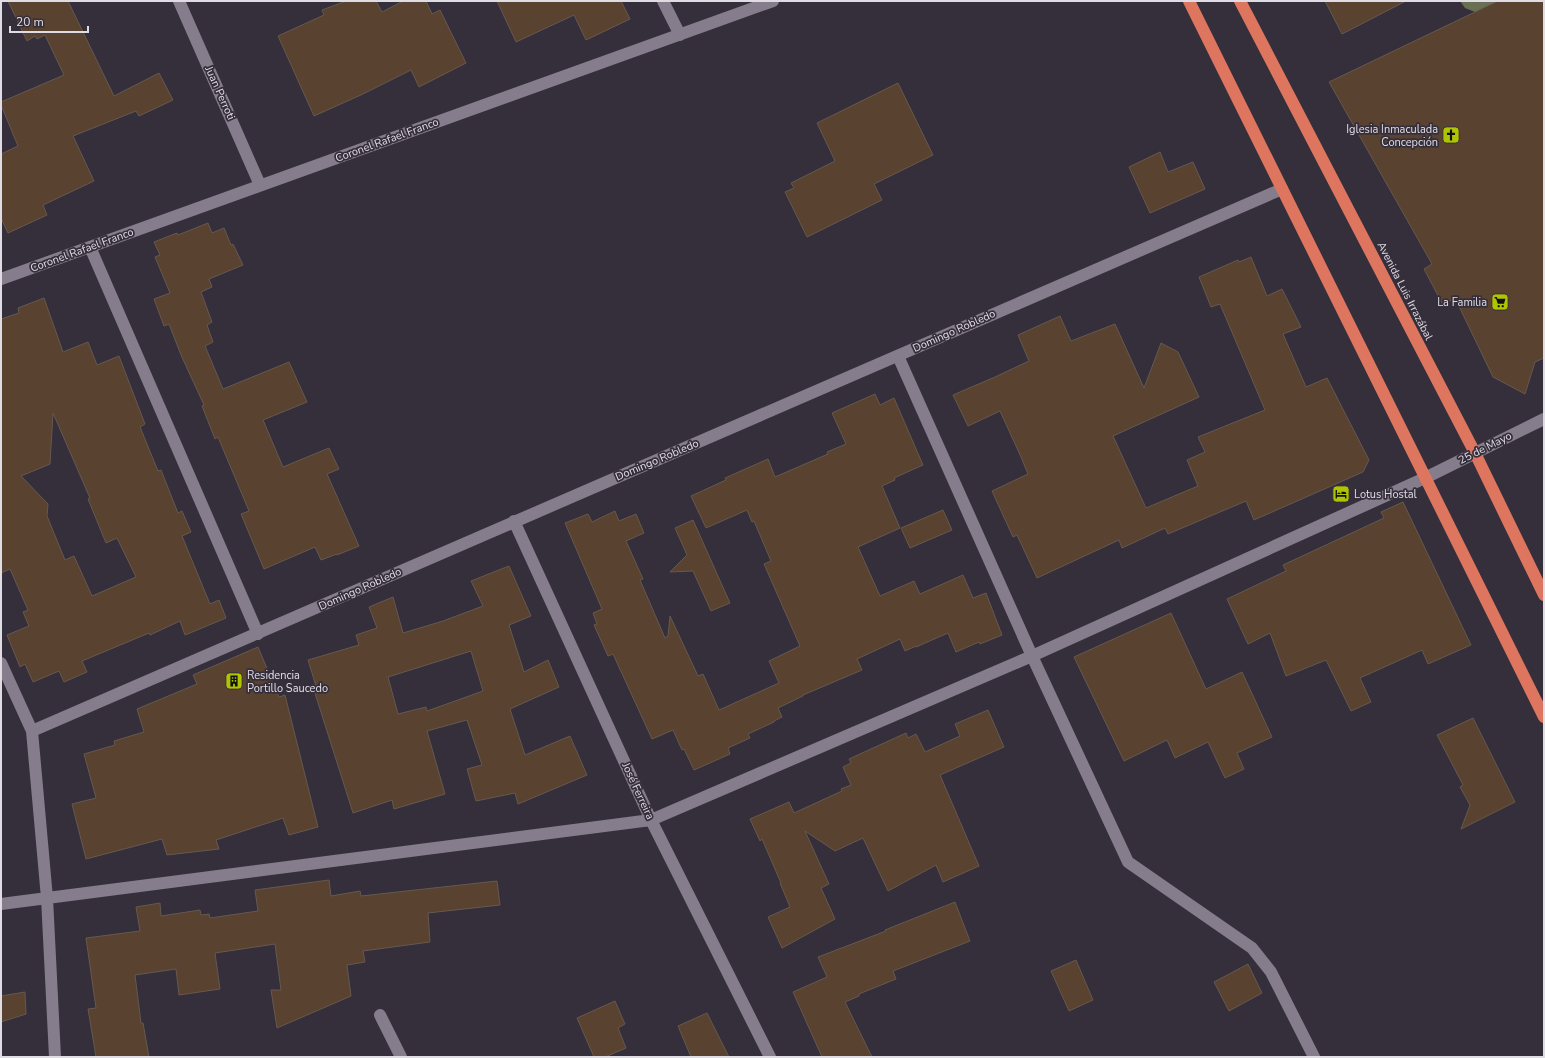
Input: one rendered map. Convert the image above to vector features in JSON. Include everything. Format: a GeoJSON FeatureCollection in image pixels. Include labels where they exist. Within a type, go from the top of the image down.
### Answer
{"type":"FeatureCollection","features":[{"type":"Feature","properties":{"kind":"highway"},"geometry":{"type":"LineString","coordinates":[[1188,1],[1544,717]]}},
{"type":"Feature","properties":{"kind":"highway","name":"Avenida Luis Irrazábal"},"geometry":{"type":"LineString","coordinates":[[1240,1],[1475,453],[1544,595]]}},
{"type":"Feature","properties":{"kind":"street","name":"Juan Perroti"},"geometry":{"type":"LineString","coordinates":[[179,1],[260,185]]}},
{"type":"Feature","properties":{"kind":"street"},"geometry":{"type":"LineString","coordinates":[[663,1],[680,35]]}},
{"type":"Feature","properties":{"kind":"street","name":"Coronel Rafael Franco"},"geometry":{"type":"LineString","coordinates":[[1,279],[773,1]]}},
{"type":"Feature","properties":{"kind":"street","name":"Domingo Robledo"},"geometry":{"type":"LineString","coordinates":[[32,731],[1282,189]]}},
{"type":"Feature","properties":{"kind":"street"},"geometry":{"type":"LineString","coordinates":[[90,247],[258,634]]}},
{"type":"Feature","properties":{"kind":"street"},"geometry":{"type":"LineString","coordinates":[[898,356],[1032,656],[1128,862],[1252,948],[1271,972],[1314,1057]]}},
{"type":"Feature","properties":{"kind":"street","name":"25 de Mayo"},"geometry":{"type":"LineString","coordinates":[[1,904],[652,820],[1032,656],[1425,478],[1544,418]]}},
{"type":"Feature","properties":{"kind":"street","name":"José Ferreira"},"geometry":{"type":"LineString","coordinates":[[514,521],[652,820],[770,1057]]}},
{"type":"Feature","properties":{"kind":"street"},"geometry":{"type":"LineString","coordinates":[[1,663],[32,731],[47,898],[55,1057]]}},
{"type":"Feature","properties":{"kind":"street"},"geometry":{"type":"LineString","coordinates":[[380,1015],[401,1057]]}},
{"type":"Feature","properties":{"kind":"green space"},"geometry":{"type":"Polygon","coordinates":[[[1460,1],[1544,1],[1490,18],[1465,8],[1460,1]]]}},
{"type":"Feature","properties":{"kind":"building"},"geometry":{"type":"Polygon","coordinates":[[[8,1],[68,1],[114,96],[159,73],[173,100],[139,116],[136,111],[73,136],[94,181],[43,205],[47,215],[8,233],[1,218],[1,154],[18,146],[1,102],[64,75],[45,35],[37,39],[35,36],[27,41],[8,1]]]}},
{"type":"Feature","properties":{"kind":"building"},"geometry":{"type":"Polygon","coordinates":[[[346,1],[376,1],[382,12],[403,1],[426,1],[432,14],[440,10],[466,63],[419,87],[411,70],[314,116],[278,36],[324,15],[322,10],[346,1]]]}},
{"type":"Feature","properties":{"kind":"building"},"geometry":{"type":"Polygon","coordinates":[[[497,1],[621,1],[630,19],[586,40],[574,15],[516,42],[497,1]]]}},
{"type":"Feature","properties":{"kind":"building"},"geometry":{"type":"Polygon","coordinates":[[[1325,1],[1406,1],[1342,34],[1325,1]]]}},
{"type":"Feature","properties":{"kind":"building","name":"Iglesia Inmaculada Concepción"},"geometry":{"type":"Polygon","coordinates":[[[1498,1],[1544,1],[1544,358],[1535,362],[1525,394],[1493,377],[1455,298],[1443,305],[1424,269],[1432,264],[1329,82],[1498,1]]]}},
{"type":"Feature","properties":{"kind":"building"},"geometry":{"type":"Polygon","coordinates":[[[898,83],[933,155],[874,184],[882,200],[807,237],[785,192],[794,188],[791,183],[835,161],[817,123],[898,83]]]}},
{"type":"Feature","properties":{"kind":"building"},"geometry":{"type":"Polygon","coordinates":[[[1160,152],[1168,172],[1193,162],[1205,189],[1150,213],[1129,167],[1160,152]]]}},
{"type":"Feature","properties":{"kind":"building"},"geometry":{"type":"Polygon","coordinates":[[[208,223],[212,233],[224,228],[231,245],[233,244],[243,265],[209,279],[212,287],[201,292],[212,322],[207,325],[213,342],[205,346],[223,389],[289,362],[307,402],[263,420],[283,467],[329,448],[339,469],[327,474],[359,546],[321,560],[315,547],[264,569],[241,514],[249,511],[218,437],[215,439],[202,406],[204,405],[181,355],[169,324],[164,326],[154,299],[170,293],[155,257],[160,255],[154,242],[177,233],[178,235],[208,223]]]}},
{"type":"Feature","properties":{"kind":"building"},"geometry":{"type":"Polygon","coordinates":[[[1251,257],[1267,296],[1282,289],[1301,327],[1283,334],[1306,387],[1327,378],[1369,460],[1363,472],[1254,520],[1246,501],[1168,534],[1165,528],[1122,548],[1119,540],[1037,578],[1017,535],[1013,537],[992,491],[1028,474],[1000,411],[968,426],[953,395],[1029,361],[1018,335],[1060,316],[1071,341],[1115,324],[1144,388],[1161,343],[1178,352],[1199,397],[1113,436],[1146,508],[1198,486],[1187,460],[1205,452],[1198,437],[1265,410],[1220,304],[1211,307],[1199,277],[1238,260],[1239,262],[1251,257]]]}},
{"type":"Feature","properties":{"kind":"building"},"geometry":{"type":"Polygon","coordinates":[[[44,298],[63,352],[88,342],[97,365],[119,356],[145,424],[140,427],[158,471],[161,470],[178,513],[182,511],[191,532],[182,536],[210,604],[219,600],[226,618],[185,635],[180,621],[150,635],[149,633],[82,661],[87,672],[64,682],[59,671],[33,682],[25,664],[20,667],[7,635],[29,626],[23,612],[28,610],[10,569],[1,573],[1,319],[19,313],[18,308],[44,298]],[[53,413],[50,464],[21,476],[48,504],[47,516],[65,560],[74,556],[92,596],[136,577],[117,538],[106,543],[88,499],[90,498],[53,413]]]}},
{"type":"Feature","properties":{"kind":"building"},"geometry":{"type":"Polygon","coordinates":[[[875,394],[880,405],[894,398],[923,465],[894,478],[895,480],[882,486],[900,528],[858,547],[880,596],[914,581],[920,594],[963,575],[973,598],[986,593],[1002,635],[980,644],[979,642],[956,652],[948,633],[905,651],[900,639],[857,659],[862,670],[803,695],[778,708],[782,717],[748,734],[750,738],[728,748],[730,754],[694,770],[684,749],[682,750],[673,730],[652,739],[613,654],[608,656],[594,625],[597,624],[593,613],[602,609],[565,523],[588,514],[592,522],[615,511],[619,521],[636,514],[644,533],[626,541],[643,579],[640,580],[665,638],[668,636],[670,616],[698,676],[703,674],[719,710],[779,683],[769,661],[800,646],[764,564],[771,561],[754,521],[752,522],[747,510],[706,528],[691,496],[726,480],[725,478],[768,459],[775,477],[828,454],[827,452],[846,444],[832,413],[875,394]]]}},
{"type":"Feature","properties":{"kind":"building"},"geometry":{"type":"Polygon","coordinates":[[[1403,502],[1471,645],[1428,664],[1422,650],[1360,678],[1371,702],[1351,711],[1326,660],[1286,676],[1270,633],[1248,644],[1227,599],[1286,571],[1283,565],[1384,518],[1381,512],[1403,502]]]}},
{"type":"Feature","properties":{"kind":"building"},"geometry":{"type":"Polygon","coordinates":[[[943,510],[952,530],[910,548],[901,528],[943,510]]]}},
{"type":"Feature","properties":{"kind":"building"},"geometry":{"type":"Polygon","coordinates":[[[693,520],[730,603],[711,611],[693,571],[670,572],[687,555],[675,528],[693,520]]]}},
{"type":"Feature","properties":{"kind":"building"},"geometry":{"type":"Polygon","coordinates":[[[509,566],[531,616],[509,625],[524,672],[548,660],[559,687],[510,709],[525,755],[570,736],[587,775],[518,804],[515,793],[476,801],[467,769],[482,765],[467,720],[427,731],[445,794],[394,809],[392,800],[353,813],[313,687],[316,686],[308,660],[359,645],[356,635],[377,628],[369,607],[393,597],[403,633],[443,621],[483,606],[471,581],[509,566]],[[471,651],[388,677],[398,714],[426,707],[427,711],[483,691],[471,651]]]}},
{"type":"Feature","properties":{"kind":"building"},"geometry":{"type":"Polygon","coordinates":[[[1171,613],[1206,689],[1242,672],[1272,737],[1237,753],[1244,769],[1225,778],[1208,742],[1175,758],[1167,740],[1124,761],[1074,657],[1171,613]]]}},
{"type":"Feature","properties":{"kind":"building"},"geometry":{"type":"Polygon","coordinates":[[[258,647],[279,697],[285,695],[318,827],[289,835],[283,818],[216,840],[219,849],[167,855],[162,839],[86,859],[72,804],[96,798],[84,754],[115,745],[114,741],[144,732],[137,709],[197,684],[193,675],[258,647]]]}},
{"type":"Feature","properties":{"kind":"building"},"geometry":{"type":"Polygon","coordinates":[[[988,710],[1004,747],[940,775],[979,866],[943,882],[936,865],[888,891],[863,838],[835,851],[805,831],[829,884],[821,888],[835,919],[782,948],[768,917],[790,907],[762,839],[760,841],[750,819],[789,802],[794,813],[842,791],[841,789],[851,785],[843,767],[851,763],[849,759],[906,733],[908,738],[916,734],[925,752],[960,736],[955,724],[988,710]]]}},
{"type":"Feature","properties":{"kind":"building"},"geometry":{"type":"Polygon","coordinates":[[[1473,718],[1515,802],[1461,829],[1470,805],[1460,787],[1463,785],[1437,735],[1473,718]]]}},
{"type":"Feature","properties":{"kind":"building"},"geometry":{"type":"Polygon","coordinates":[[[329,880],[331,896],[360,891],[361,896],[497,881],[500,905],[428,913],[430,942],[363,951],[365,962],[347,965],[351,996],[277,1028],[271,990],[281,990],[275,944],[215,953],[220,989],[179,995],[176,969],[135,975],[141,1023],[143,1023],[149,1057],[96,1057],[88,1009],[96,1008],[86,938],[140,931],[136,907],[160,903],[161,916],[200,910],[201,915],[209,914],[210,918],[258,911],[255,890],[329,880]]]}},
{"type":"Feature","properties":{"kind":"building"},"geometry":{"type":"Polygon","coordinates":[[[955,902],[970,941],[893,971],[896,979],[859,994],[859,996],[845,1002],[872,1057],[822,1057],[793,992],[827,977],[818,957],[886,931],[885,930],[955,902]]]}},
{"type":"Feature","properties":{"kind":"building"},"geometry":{"type":"Polygon","coordinates":[[[1076,960],[1093,1000],[1069,1011],[1051,971],[1076,960]]]}},
{"type":"Feature","properties":{"kind":"building"},"geometry":{"type":"Polygon","coordinates":[[[1248,964],[1262,993],[1229,1011],[1214,982],[1248,964]]]}},
{"type":"Feature","properties":{"kind":"building"},"geometry":{"type":"Polygon","coordinates":[[[25,992],[26,1014],[1,1022],[1,996],[25,992]]]}},
{"type":"Feature","properties":{"kind":"building"},"geometry":{"type":"Polygon","coordinates":[[[615,1001],[625,1024],[618,1028],[626,1048],[605,1057],[594,1057],[577,1018],[615,1001]]]}},
{"type":"Feature","properties":{"kind":"building"},"geometry":{"type":"Polygon","coordinates":[[[707,1013],[729,1057],[691,1057],[678,1026],[707,1013]]]}},
{"type":"Feature","properties":{"kind":"place","name":"Iglesia Inmaculada Concepción"},"geometry":{"type":"Point","coordinates":[1451,135]}},
{"type":"Feature","properties":{"kind":"place","name":"La Familia"},"geometry":{"type":"Point","coordinates":[1500,302]}},
{"type":"Feature","properties":{"kind":"place","name":"Lotus Hostal"},"geometry":{"type":"Point","coordinates":[1341,494]}},
{"type":"Feature","properties":{"kind":"place","name":"Residencia Portillo Saucedo"},"geometry":{"type":"Point","coordinates":[234,681]}}]}
